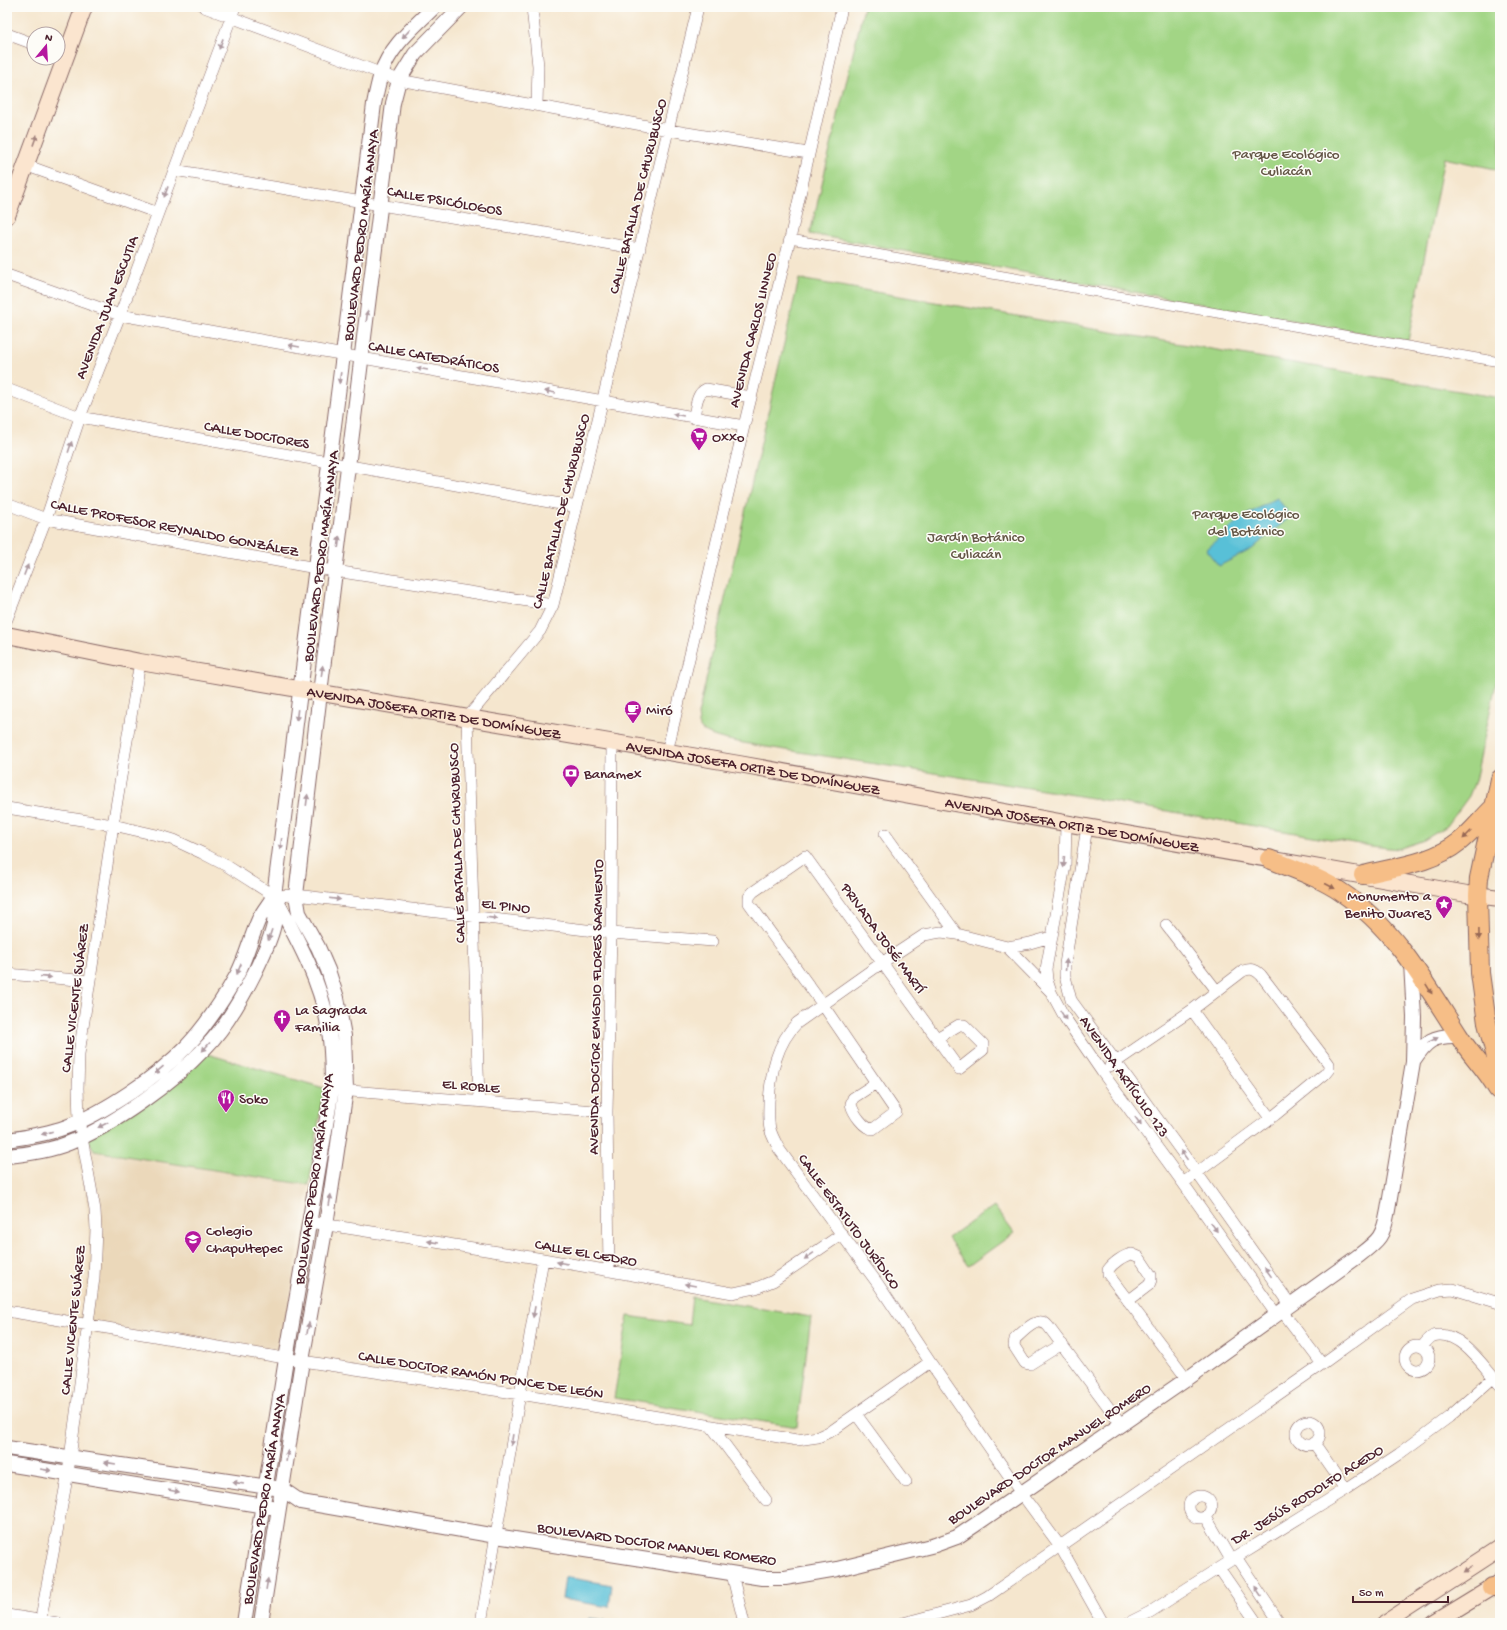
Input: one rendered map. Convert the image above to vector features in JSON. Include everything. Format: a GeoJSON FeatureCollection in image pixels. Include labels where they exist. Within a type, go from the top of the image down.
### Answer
{"type":"FeatureCollection","features":[{"type":"Feature","properties":{"kind":"main road"},"geometry":{"type":"LineString","coordinates":[[66,45],[84,7]]}},
{"type":"Feature","properties":{"kind":"main road"},"geometry":{"type":"LineString","coordinates":[[7,216],[58,66]]}},
{"type":"Feature","properties":{"kind":"main road","name":"AVENIDA JOSEFA ORTIZ DE DOMÍNGUEZ"},"geometry":{"type":"LineString","coordinates":[[7,635],[140,662],[320,694],[667,752],[1269,859],[1500,898]]}},
{"type":"Feature","properties":{"kind":"main road"},"geometry":{"type":"LineString","coordinates":[[1498,1090],[1499,1069],[1487,1023],[1480,973],[1478,895],[1479,878],[1500,779]]}},
{"type":"Feature","properties":{"kind":"main road"},"geometry":{"type":"LineString","coordinates":[[1363,875],[1419,862],[1447,850],[1460,842],[1494,807]]}},
{"type":"Feature","properties":{"kind":"main road"},"geometry":{"type":"LineString","coordinates":[[1269,859],[1340,891],[1355,902],[1390,934],[1411,963],[1461,1040],[1498,1090]]}},
{"type":"Feature","properties":{"kind":"main road"},"geometry":{"type":"LineString","coordinates":[[1385,1623],[1500,1548]]}},
{"type":"Feature","properties":{"kind":"main road"},"geometry":{"type":"LineString","coordinates":[[1433,1623],[1497,1585]]}},
{"type":"Feature","properties":{"kind":"street"},"geometry":{"type":"LineString","coordinates":[[204,7],[233,12],[381,74],[399,80],[669,130],[808,153]]}},
{"type":"Feature","properties":{"kind":"street","name":"BOULEVARD PEDRO MARÍA ANAYA"},"geometry":{"type":"LineString","coordinates":[[244,1623],[309,1222],[339,1090],[328,1024],[320,994],[294,933],[274,896],[374,104],[381,74],[390,54],[404,36],[434,7]]}},
{"type":"Feature","properties":{"kind":"street","name":"BOULEVARD PEDRO MARÍA ANAYA"},"geometry":{"type":"LineString","coordinates":[[260,1623],[302,1362],[326,1225],[344,1036],[337,998],[328,970],[318,947],[299,913],[296,895],[393,103],[399,80],[415,54],[461,7]]}},
{"type":"Feature","properties":{"kind":"street"},"geometry":{"type":"LineString","coordinates":[[532,7],[538,66],[537,105]]}},
{"type":"Feature","properties":{"kind":"street","name":"CALLE BATALLA DE CHURUBUSCO"},"geometry":{"type":"LineString","coordinates":[[479,1100],[467,718],[540,631],[554,605],[698,7]]}},
{"type":"Feature","properties":{"kind":"street","name":"AVENIDA CARLOS LINNEO"},"geometry":{"type":"LineString","coordinates":[[667,752],[790,239],[808,153],[842,7]]}},
{"type":"Feature","properties":{"kind":"street","name":"AVENIDA JUAN ESCUTIA"},"geometry":{"type":"LineString","coordinates":[[7,619],[46,519],[80,417],[120,315],[233,12]]}},
{"type":"Feature","properties":{"kind":"street"},"geometry":{"type":"LineString","coordinates":[[7,34],[26,41]]}},
{"type":"Feature","properties":{"kind":"street"},"geometry":{"type":"LineString","coordinates":[[25,165],[158,213]]}},
{"type":"Feature","properties":{"kind":"street","name":"CALLE PSICÓLOGOS"},"geometry":{"type":"LineString","coordinates":[[174,170],[640,248]]}},
{"type":"Feature","properties":{"kind":"street"},"geometry":{"type":"LineString","coordinates":[[790,239],[1500,362]]}},
{"type":"Feature","properties":{"kind":"street","name":"CALLE CATEDRÁTICOS"},"geometry":{"type":"LineString","coordinates":[[7,275],[120,315],[744,426]]}},
{"type":"Feature","properties":{"kind":"street","name":"CALLE DOCTORES"},"geometry":{"type":"LineString","coordinates":[[7,389],[80,417],[577,507]]}},
{"type":"Feature","properties":{"kind":"street"},"geometry":{"type":"LineString","coordinates":[[694,418],[698,396],[701,391],[706,389],[751,397]]}},
{"type":"Feature","properties":{"kind":"street","name":"CALLE PROFESOR REYNALDO GONZÁLEZ"},"geometry":{"type":"LineString","coordinates":[[7,504],[46,519],[316,568],[554,605]]}},
{"type":"Feature","properties":{"kind":"street","name":"CALLE VICENTE SUÁREZ"},"geometry":{"type":"LineString","coordinates":[[40,1622],[68,1474],[94,1278],[96,1229],[95,1210],[79,1121],[78,1088],[80,1054],[89,981],[140,662]]}},
{"type":"Feature","properties":{"kind":"street","name":"AVENIDA DOCTOR EMIGDIO FLORES SARMIENTO"},"geometry":{"type":"LineString","coordinates":[[609,1271],[607,1112],[611,932],[612,743]]}},
{"type":"Feature","properties":{"kind":"street"},"geometry":{"type":"LineString","coordinates":[[7,808],[145,831],[174,840],[189,846],[227,866],[274,896]]}},
{"type":"Feature","properties":{"kind":"street","name":"AVENIDA ARTÍCULO 123"},"geometry":{"type":"LineString","coordinates":[[1066,823],[1065,866],[1046,969],[1047,980],[1051,992],[1065,1018],[1102,1072],[1183,1183],[1283,1310]]}},
{"type":"Feature","properties":{"kind":"street","name":"AVENIDA ARTÍCULO 123"},"geometry":{"type":"LineString","coordinates":[[1087,827],[1065,964],[1065,976],[1070,1000],[1197,1173],[1283,1310]]}},
{"type":"Feature","properties":{"kind":"street"},"geometry":{"type":"LineString","coordinates":[[885,834],[957,934]]}},
{"type":"Feature","properties":{"kind":"street","name":"PRIVADA JOSÉ MARTÍ"},"geometry":{"type":"LineString","coordinates":[[823,1005],[748,900],[753,892],[805,856],[937,1038]]}},
{"type":"Feature","properties":{"kind":"street","name":"EL PINO"},"geometry":{"type":"LineString","coordinates":[[274,896],[296,895],[611,932],[713,941]]}},
{"type":"Feature","properties":{"kind":"street"},"geometry":{"type":"LineString","coordinates":[[7,1140],[34,1136],[66,1127],[115,1102],[154,1075],[192,1040],[224,997],[237,974],[260,918],[274,896]]}},
{"type":"Feature","properties":{"kind":"street"},"geometry":{"type":"LineString","coordinates":[[7,1156],[33,1154],[52,1149],[82,1137],[132,1108],[165,1084],[196,1057],[214,1037],[250,982],[263,954],[274,924],[274,896]]}},
{"type":"Feature","properties":{"kind":"street"},"geometry":{"type":"LineString","coordinates":[[1166,924],[1217,991]]}},
{"type":"Feature","properties":{"kind":"street","name":"CALLE ESTATUTO JURÍDICO"},"geometry":{"type":"LineString","coordinates":[[1008,947],[957,934],[942,932],[924,935],[797,1023],[789,1032],[775,1061],[770,1086],[770,1129],[779,1149],[878,1284],[930,1362],[1021,1493],[1060,1546],[1103,1623]]}},
{"type":"Feature","properties":{"kind":"street"},"geometry":{"type":"LineString","coordinates":[[1008,947],[1051,937]]}},
{"type":"Feature","properties":{"kind":"street"},"geometry":{"type":"LineString","coordinates":[[1008,947],[1051,992]]}},
{"type":"Feature","properties":{"kind":"street","name":"BOULEVARD DOCTOR MANUEL ROMERO"},"geometry":{"type":"LineString","coordinates":[[7,1448],[282,1489],[301,1502],[496,1536],[762,1578],[785,1578],[838,1569],[935,1545],[957,1537],[1122,1424],[1357,1257],[1379,1239],[1386,1222],[1413,1062],[1414,1017],[1411,963]]}},
{"type":"Feature","properties":{"kind":"street"},"geometry":{"type":"LineString","coordinates":[[1102,1072],[1249,969],[1256,970],[1283,1002],[1328,1064],[1329,1069],[1325,1074],[1270,1118],[1183,1183]]}},
{"type":"Feature","properties":{"kind":"street"},"geometry":{"type":"LineString","coordinates":[[7,974],[89,981]]}},
{"type":"Feature","properties":{"kind":"street"},"geometry":{"type":"LineString","coordinates":[[823,1005],[896,1112],[873,1129],[870,1129],[865,1126],[852,1108],[851,1101],[853,1098],[876,1083]]}},
{"type":"Feature","properties":{"kind":"street"},"geometry":{"type":"LineString","coordinates":[[1192,1010],[1270,1118]]}},
{"type":"Feature","properties":{"kind":"street","name":"BOULEVARD DOCTOR MANUEL ROMERO"},"geometry":{"type":"LineString","coordinates":[[1413,1062],[1423,1046],[1431,1040],[1443,1036],[1458,1036],[1461,1040]]}},
{"type":"Feature","properties":{"kind":"street","name":"EL ROBLE"},"geometry":{"type":"LineString","coordinates":[[339,1090],[479,1100],[607,1112]]}},
{"type":"Feature","properties":{"kind":"street","name":"CALLE EL CEDRO"},"geometry":{"type":"LineString","coordinates":[[309,1222],[609,1271],[733,1293],[756,1288],[773,1281],[842,1234]]}},
{"type":"Feature","properties":{"kind":"street"},"geometry":{"type":"LineString","coordinates":[[1128,1301],[1148,1285],[1151,1280],[1151,1274],[1139,1257],[1132,1254],[1123,1257],[1108,1270],[1108,1274],[1128,1301],[1187,1379]]}},
{"type":"Feature","properties":{"kind":"street"},"geometry":{"type":"LineString","coordinates":[[481,1623],[543,1260]]}},
{"type":"Feature","properties":{"kind":"street"},"geometry":{"type":"LineString","coordinates":[[902,1623],[971,1605],[988,1596],[1322,1364],[1412,1299],[1427,1293],[1453,1289],[1499,1303]]}},
{"type":"Feature","properties":{"kind":"street"},"geometry":{"type":"LineString","coordinates":[[1283,1310],[1322,1364]]}},
{"type":"Feature","properties":{"kind":"street","name":"CALLE DOCTOR RAMÓN PONCE DE LEÓN"},"geometry":{"type":"LineString","coordinates":[[7,1311],[302,1362],[520,1394],[797,1440],[818,1437],[833,1430],[930,1362]]}},
{"type":"Feature","properties":{"kind":"street"},"geometry":{"type":"LineString","coordinates":[[1062,1344],[1030,1364],[1025,1363],[1015,1349],[1015,1339],[1036,1322],[1041,1321],[1048,1326],[1062,1344],[1122,1424]]}},
{"type":"Feature","properties":{"kind":"street"},"geometry":{"type":"LineString","coordinates":[[1422,1347],[1432,1337],[1442,1336],[1452,1338],[1467,1348],[1497,1382]]}},
{"type":"Feature","properties":{"kind":"street","name":"DR. JESÚS RODOLFO ACEDO"},"geometry":{"type":"LineString","coordinates":[[1128,1623],[1150,1612],[1346,1489],[1399,1454],[1497,1382]]}},
{"type":"Feature","properties":{"kind":"street"},"geometry":{"type":"LineString","coordinates":[[856,1414],[906,1482]]}},
{"type":"Feature","properties":{"kind":"street"},"geometry":{"type":"LineString","coordinates":[[711,1426],[766,1500]]}},
{"type":"Feature","properties":{"kind":"street"},"geometry":{"type":"LineString","coordinates":[[1314,1443],[1346,1489]]}},
{"type":"Feature","properties":{"kind":"street","name":"BOULEVARD DOCTOR MANUEL ROMERO"},"geometry":{"type":"LineString","coordinates":[[7,1464],[262,1506],[278,1508],[301,1502]]}},
{"type":"Feature","properties":{"kind":"street"},"geometry":{"type":"LineString","coordinates":[[1206,1517],[1280,1623]]}},
{"type":"Feature","properties":{"kind":"street"},"geometry":{"type":"LineString","coordinates":[[1219,1568],[1257,1623]]}},
{"type":"Feature","properties":{"kind":"street"},"geometry":{"type":"LineString","coordinates":[[732,1574],[744,1623]]}},
{"type":"Feature","properties":{"kind":"street"},"geometry":{"type":"LineString","coordinates":[[7,1615],[40,1622],[58,1623]]}},
{"type":"Feature","properties":{"kind":"shaded area","name":"Colegio Chapultepec"},"geometry":{"type":"Polygon","coordinates":[[[76,1148],[309,1185],[279,1363],[77,1331],[87,1278],[90,1231],[85,1193],[76,1148]]]}},
{"type":"Feature","properties":{"kind":"green space","name":"Parque Ecológico Culiacán"},"geometry":{"type":"Polygon","coordinates":[[[864,7],[1500,7],[1500,170],[1444,158],[1408,341],[810,234],[864,7]]]}},
{"type":"Feature","properties":{"kind":"green space","name":"Jardín Botánico Culiacán"},"geometry":{"type":"Polygon","coordinates":[[[799,279],[1500,398],[1500,665],[1475,781],[1469,796],[1447,826],[1424,840],[1398,849],[1371,846],[1068,794],[754,745],[719,738],[702,730],[699,725],[698,715],[799,279]]]}},
{"type":"Feature","properties":{"kind":"green space"},"geometry":{"type":"Polygon","coordinates":[[[197,1051],[324,1088],[309,1185],[94,1151],[87,1137],[197,1051]]]}},
{"type":"Feature","properties":{"kind":"green space"},"geometry":{"type":"Polygon","coordinates":[[[994,1206],[1014,1233],[968,1266],[948,1238],[994,1206]]]}},
{"type":"Feature","properties":{"kind":"green space"},"geometry":{"type":"Polygon","coordinates":[[[692,1297],[811,1317],[797,1427],[614,1398],[628,1316],[689,1325],[692,1297]]]}},
{"type":"Feature","properties":{"kind":"water"},"geometry":{"type":"Polygon","coordinates":[[[1277,498],[1291,516],[1252,549],[1219,566],[1206,550],[1241,518],[1277,498]]]}},
{"type":"Feature","properties":{"kind":"water"},"geometry":{"type":"Polygon","coordinates":[[[565,1577],[612,1585],[609,1607],[562,1599],[565,1577]]]}},
{"type":"Feature","properties":{"kind":"water"},"geometry":{"type":"Polygon","coordinates":[[[589,1618],[605,1620],[605,1623],[588,1623],[589,1618]]]}},
{"type":"Feature","properties":{"kind":"place","name":"Oxxo"},"geometry":{"type":"Point","coordinates":[699,451]}},
{"type":"Feature","properties":{"kind":"place","name":"Miró"},"geometry":{"type":"Point","coordinates":[633,724]}},
{"type":"Feature","properties":{"kind":"place","name":"Banamex"},"geometry":{"type":"Point","coordinates":[571,788]}},
{"type":"Feature","properties":{"kind":"place","name":"Monumento a Benito Juarez"},"geometry":{"type":"Point","coordinates":[1444,919]}},
{"type":"Feature","properties":{"kind":"place","name":"La Sagrada Familia"},"geometry":{"type":"Point","coordinates":[282,1033]}},
{"type":"Feature","properties":{"kind":"place","name":"Soko"},"geometry":{"type":"Point","coordinates":[226,1113]}},
{"type":"Feature","properties":{"kind":"place","name":"Colegio Chapultepec"},"geometry":{"type":"Point","coordinates":[193,1254]}},
{"type":"Feature","properties":{"kind":"park label","name":"Parque Ecológico del Botánico"},"geometry":{"type":"Point","coordinates":[1246,522]}}]}
